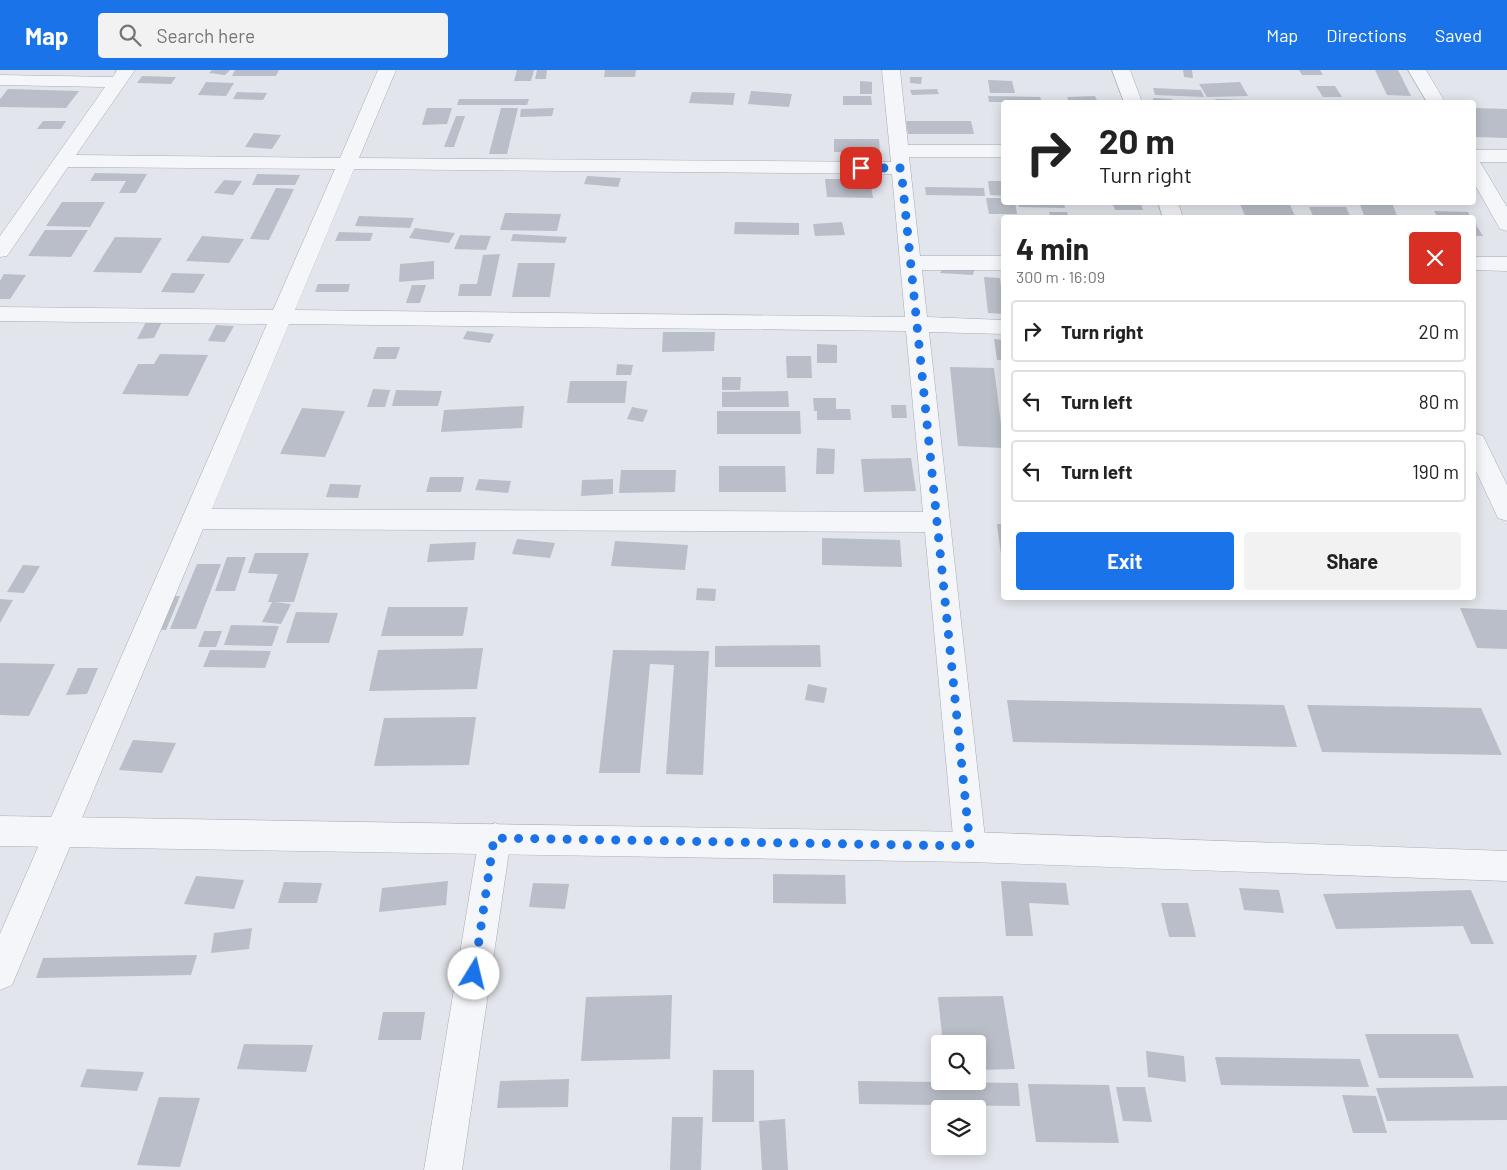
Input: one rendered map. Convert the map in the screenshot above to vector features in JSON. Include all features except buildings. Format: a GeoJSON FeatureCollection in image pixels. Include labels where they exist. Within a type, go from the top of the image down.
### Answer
{"type":"FeatureCollection","features":[{"type":"Feature","properties":{"kind":"street"},"geometry":{"type":"LineString","coordinates":[[0,973],[386,70]]}},
{"type":"Feature","properties":{"kind":"street"},"geometry":{"type":"LineString","coordinates":[[891,70],[970,846]]}},
{"type":"Feature","properties":{"kind":"street"},"geometry":{"type":"LineString","coordinates":[[1121,70],[1132,100]]}},
{"type":"Feature","properties":{"kind":"street"},"geometry":{"type":"LineString","coordinates":[[1417,70],[1435,100]]}},
{"type":"Feature","properties":{"kind":"street"},"geometry":{"type":"LineString","coordinates":[[0,80],[122,76]]}},
{"type":"Feature","properties":{"kind":"street"},"geometry":{"type":"LineString","coordinates":[[0,251],[122,76]]}},
{"type":"Feature","properties":{"kind":"street"},"geometry":{"type":"LineString","coordinates":[[62,161],[346,164],[900,159],[1001,151]]}},
{"type":"Feature","properties":{"kind":"street"},"geometry":{"type":"LineString","coordinates":[[1476,156],[1507,156]]}},
{"type":"Feature","properties":{"kind":"street"},"geometry":{"type":"LineString","coordinates":[[1476,170],[1507,225]]}},
{"type":"Feature","properties":{"kind":"street"},"geometry":{"type":"LineString","coordinates":[[910,263],[1001,263]]}},
{"type":"Feature","properties":{"kind":"street"},"geometry":{"type":"LineString","coordinates":[[1476,264],[1507,264]]}},
{"type":"Feature","properties":{"kind":"street"},"geometry":{"type":"LineString","coordinates":[[0,314],[916,324],[1001,327]]}},
{"type":"Feature","properties":{"kind":"street"},"geometry":{"type":"LineString","coordinates":[[1476,446],[1507,511]]}},
{"type":"Feature","properties":{"kind":"street"},"geometry":{"type":"LineString","coordinates":[[194,519],[936,522]]}},
{"type":"Feature","properties":{"kind":"street"},"geometry":{"type":"LineString","coordinates":[[0,831],[970,846],[1507,866]]}},
{"type":"Feature","properties":{"kind":"street"},"geometry":{"type":"LineString","coordinates":[[443,1170],[494,838]]}},
{"type":"Feature","properties":{"kind":"route"},"geometry":{"type":"LineString","coordinates":[[474,974],[494,838],[970,846],[901,168],[861,168]]}}]}
